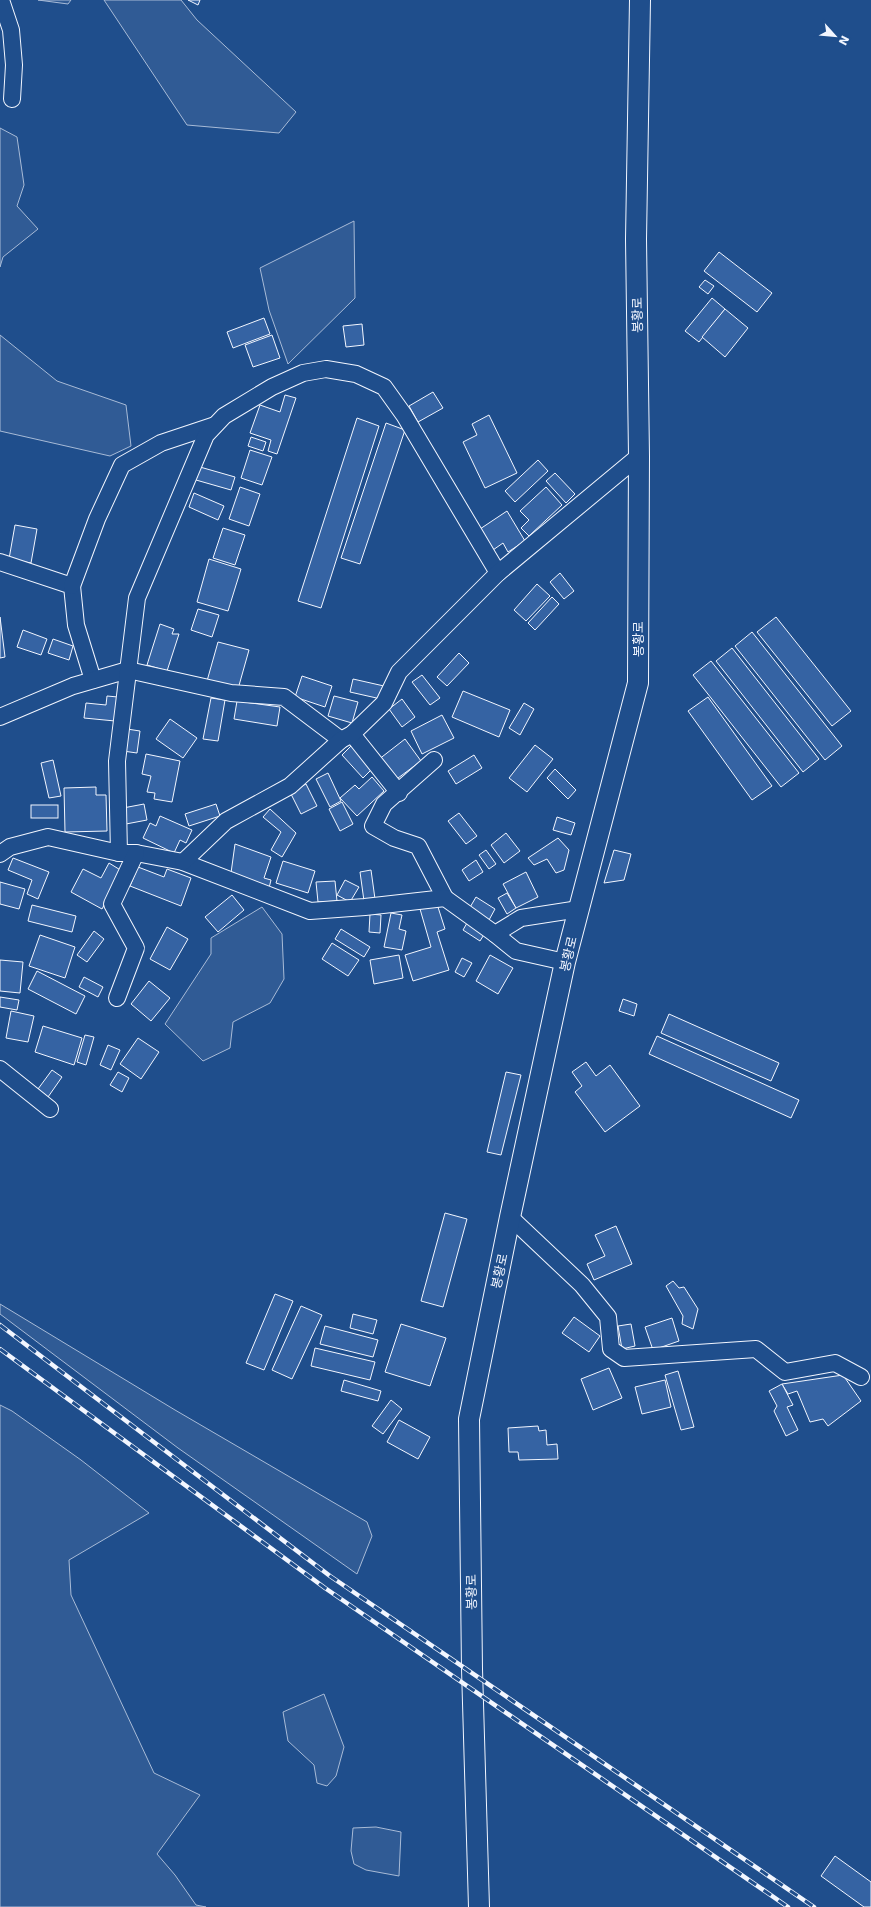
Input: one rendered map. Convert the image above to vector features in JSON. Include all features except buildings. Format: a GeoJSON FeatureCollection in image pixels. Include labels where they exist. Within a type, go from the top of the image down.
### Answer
{"type":"FeatureCollection","features":[{"type":"Feature","properties":{"kind":"street"},"geometry":{"type":"LineString","coordinates":[[1,0],[11,30],[14,64],[12,99]]}},
{"type":"Feature","properties":{"kind":"street","name":"봉황로"},"geometry":{"type":"LineString","coordinates":[[478,1907],[472,1668],[469,1419],[510,1217],[565,962],[638,683],[639,456],[636,239],[640,0]]}},
{"type":"Feature","properties":{"kind":"street"},"geometry":{"type":"LineString","coordinates":[[119,853],[117,761],[137,598],[206,435],[224,416],[272,387],[303,374],[326,369],[356,374],[384,387],[404,415],[498,573]]}},
{"type":"Feature","properties":{"kind":"street"},"geometry":{"type":"LineString","coordinates":[[93,680],[76,625],[72,586],[97,519],[122,465],[161,443],[216,425]]}},
{"type":"Feature","properties":{"kind":"street"},"geometry":{"type":"LineString","coordinates":[[183,862],[226,821],[290,786],[347,737],[384,702],[399,672],[498,573],[639,456]]}},
{"type":"Feature","properties":{"kind":"street"},"geometry":{"type":"LineString","coordinates":[[0,562],[72,586]]}},
{"type":"Feature","properties":{"kind":"street"},"geometry":{"type":"LineString","coordinates":[[0,717],[73,686],[128,670],[230,693],[284,696],[347,737],[399,793]]}},
{"type":"Feature","properties":{"kind":"street"},"geometry":{"type":"LineString","coordinates":[[434,760],[399,793],[384,804],[373,826],[394,838],[418,846],[445,898],[516,951],[565,962]]}},
{"type":"Feature","properties":{"kind":"street"},"geometry":{"type":"LineString","coordinates":[[0,854],[10,847],[48,837],[119,853],[136,853],[183,862],[310,911],[365,907],[445,898]]}},
{"type":"Feature","properties":{"kind":"street"},"geometry":{"type":"LineString","coordinates":[[117,998],[136,948],[112,904],[136,853]]}},
{"type":"Feature","properties":{"kind":"street"},"geometry":{"type":"LineString","coordinates":[[495,934],[521,918],[579,909]]}},
{"type":"Feature","properties":{"kind":"street"},"geometry":{"type":"LineString","coordinates":[[0,1069],[50,1109]]}},
{"type":"Feature","properties":{"kind":"street"},"geometry":{"type":"LineString","coordinates":[[510,1217],[582,1285],[608,1317],[611,1349],[624,1358],[756,1349],[786,1372],[835,1363],[861,1377]]}},
{"type":"Feature","properties":{"kind":"shaded area"},"geometry":{"type":"Polygon","coordinates":[[[38,0],[71,0],[68,4],[38,0]]]}},
{"type":"Feature","properties":{"kind":"shaded area"},"geometry":{"type":"Polygon","coordinates":[[[104,0],[181,0],[197,20],[296,112],[279,133],[187,125],[104,0]]]}},
{"type":"Feature","properties":{"kind":"shaded area"},"geometry":{"type":"Polygon","coordinates":[[[0,128],[17,137],[24,185],[17,206],[38,229],[3,257],[0,267],[0,128]]]}},
{"type":"Feature","properties":{"kind":"shaded area"},"geometry":{"type":"Polygon","coordinates":[[[354,221],[355,298],[288,364],[269,310],[260,268],[354,221]]]}},
{"type":"Feature","properties":{"kind":"shaded area"},"geometry":{"type":"Polygon","coordinates":[[[0,335],[57,381],[126,405],[131,446],[110,456],[0,431],[0,335]]]}},
{"type":"Feature","properties":{"kind":"shaded area"},"geometry":{"type":"Polygon","coordinates":[[[262,907],[282,934],[284,979],[270,1003],[233,1022],[230,1048],[203,1061],[165,1024],[211,954],[211,938],[262,907]]]}},
{"type":"Feature","properties":{"kind":"shaded area"},"geometry":{"type":"Polygon","coordinates":[[[0,1304],[175,1410],[367,1522],[372,1536],[357,1574],[178,1448],[0,1314],[0,1304]]]}},
{"type":"Feature","properties":{"kind":"shaded area"},"geometry":{"type":"Polygon","coordinates":[[[0,1405],[12,1411],[81,1460],[149,1513],[69,1560],[71,1595],[154,1773],[200,1795],[157,1854],[175,1875],[196,1905],[206,1907],[0,1907],[0,1405]]]}},
{"type":"Feature","properties":{"kind":"shaded area"},"geometry":{"type":"Polygon","coordinates":[[[324,1694],[344,1747],[336,1776],[327,1786],[317,1783],[314,1765],[288,1741],[283,1712],[324,1694]]]}},
{"type":"Feature","properties":{"kind":"shaded area"},"geometry":{"type":"Polygon","coordinates":[[[376,1827],[401,1832],[399,1876],[366,1870],[354,1864],[351,1851],[353,1828],[376,1827]]]}},
{"type":"Feature","properties":{"kind":"railway"},"geometry":{"type":"LineString","coordinates":[[0,1325],[330,1576],[814,1907]]}},
{"type":"Feature","properties":{"kind":"railway"},"geometry":{"type":"LineString","coordinates":[[0,1349],[325,1588],[788,1907]]}}]}
